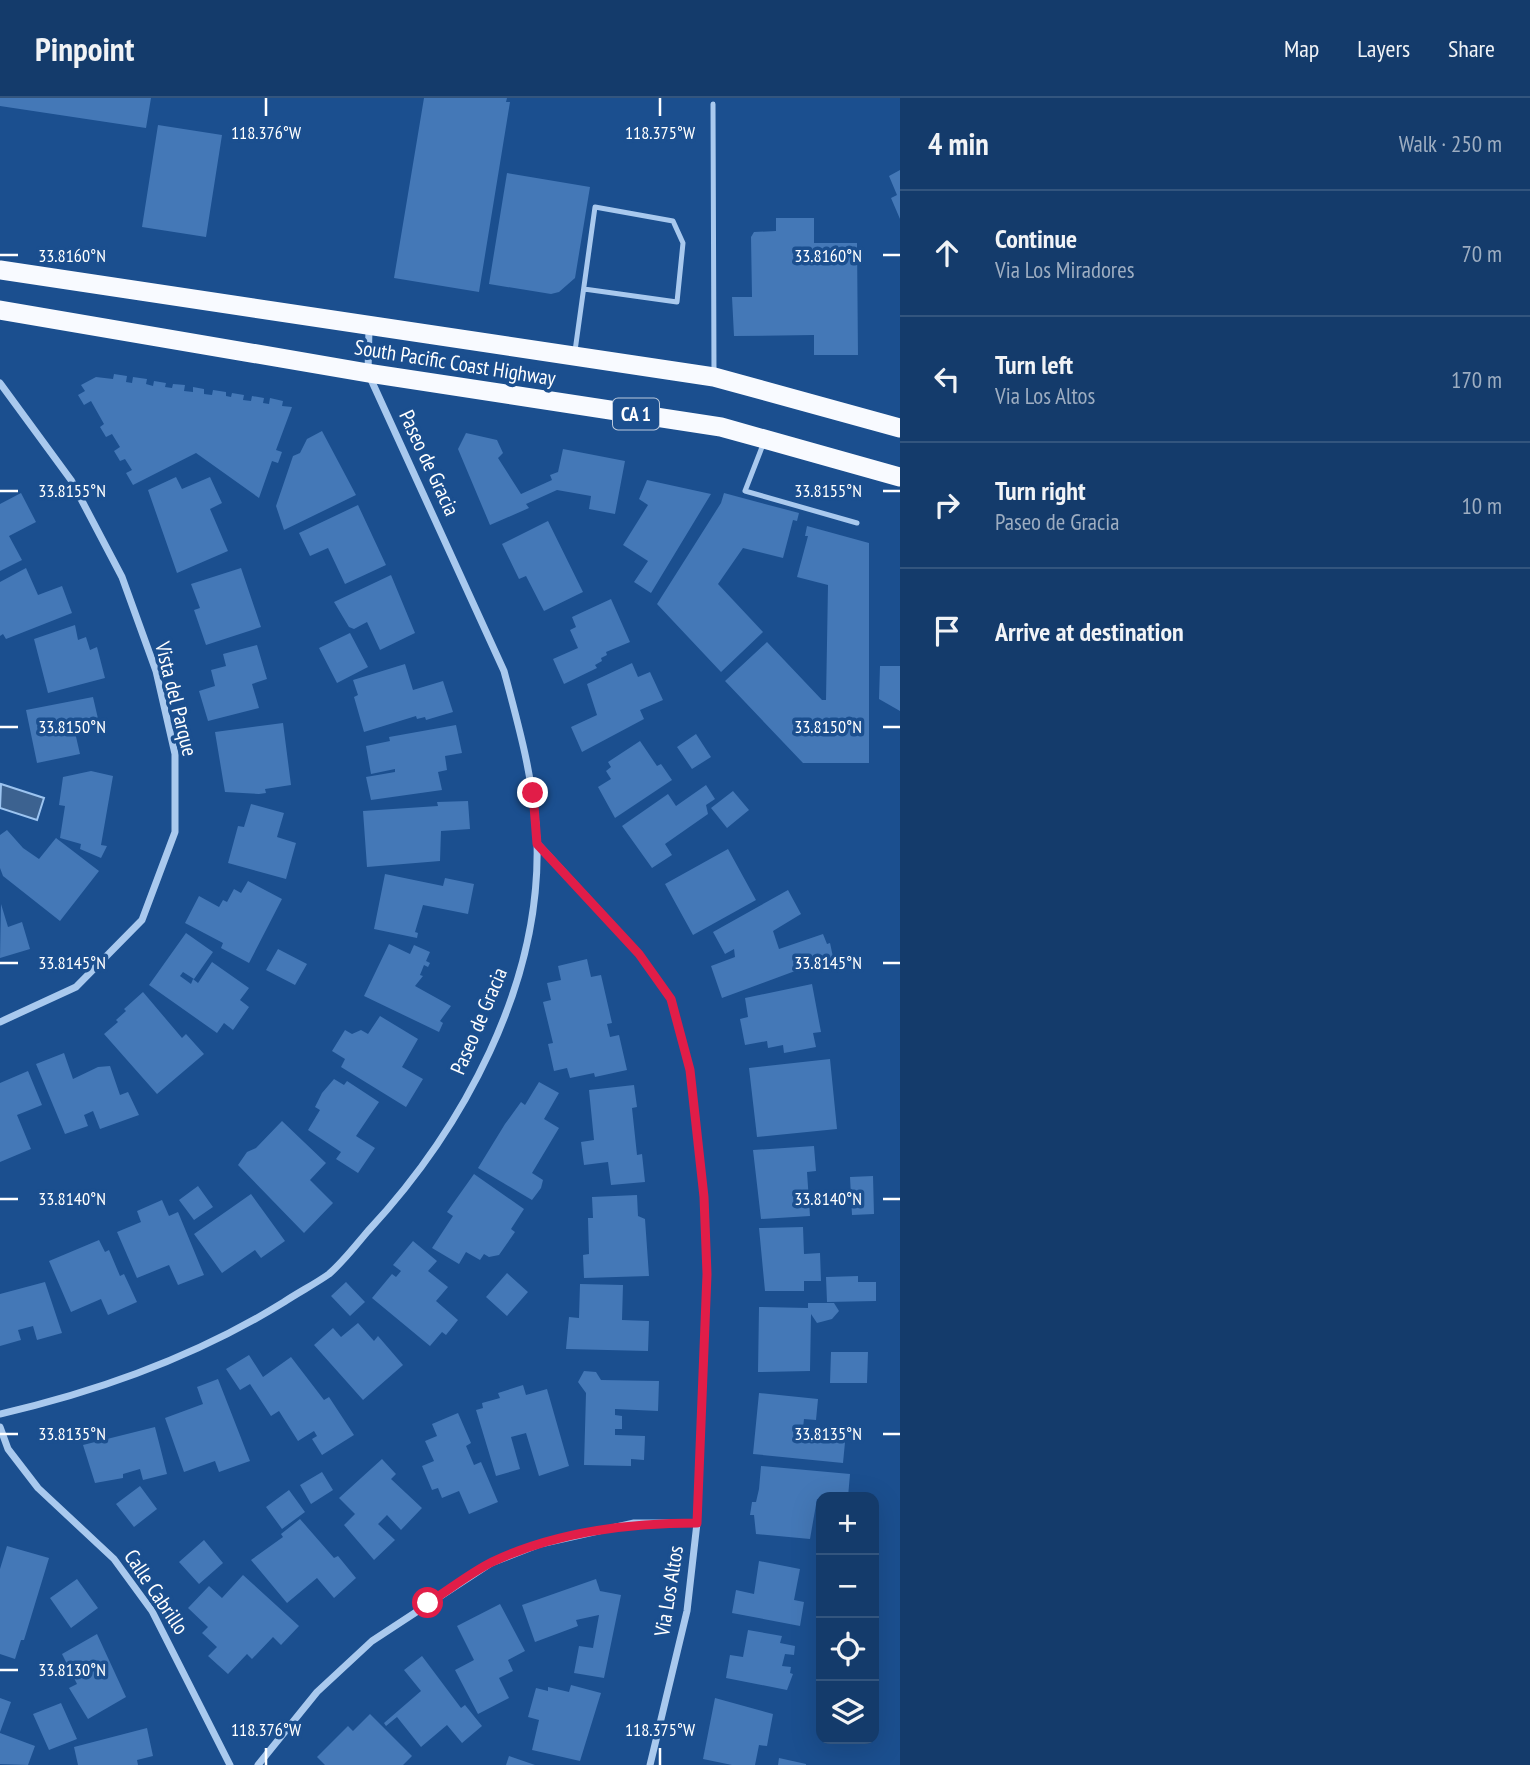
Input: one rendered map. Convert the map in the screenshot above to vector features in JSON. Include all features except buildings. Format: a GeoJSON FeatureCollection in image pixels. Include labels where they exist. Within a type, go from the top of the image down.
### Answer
{"type":"FeatureCollection","features":[{"type":"Feature","properties":{"kind":"highway","name":"South Pacific Coast Highway"},"geometry":{"type":"LineString","coordinates":[[0,270],[714,377],[900,428]]}},
{"type":"Feature","properties":{"kind":"highway","name":"South Pacific Coast Highway"},"geometry":{"type":"LineString","coordinates":[[0,310],[368,373],[720,427],[900,477]]}},
{"type":"Feature","properties":{"kind":"street","name":"Paseo de Gracia"},"geometry":{"type":"LineString","coordinates":[[0,1413],[88,1391],[191,1353],[254,1320],[330,1273],[384,1214],[421,1168],[460,1107],[484,1060],[521,971],[532,910],[537,844],[533,793],[504,671],[368,373],[369,326]]}},
{"type":"Feature","properties":{"kind":"street","name":"Vista del Parque"},"geometry":{"type":"LineString","coordinates":[[0,383],[71,480],[122,578],[156,671],[175,754],[175,832],[142,920],[76,987],[0,1022]]}},
{"type":"Feature","properties":{"kind":"street","name":"Via Los Altos"},"geometry":{"type":"LineString","coordinates":[[537,844],[639,954],[671,999],[690,1070],[704,1197],[707,1274],[697,1523],[687,1611],[650,1765]]}},
{"type":"Feature","properties":{"kind":"street","name":"Calle Cabrillo"},"geometry":{"type":"LineString","coordinates":[[0,1427],[8,1448],[38,1488],[114,1559],[152,1611],[230,1765]]}},
{"type":"Feature","properties":{"kind":"street"},"geometry":{"type":"LineString","coordinates":[[258,1765],[317,1692],[372,1641],[491,1563],[540,1544],[634,1523],[697,1523]]}},
{"type":"Feature","properties":{"kind":"lane"},"geometry":{"type":"LineString","coordinates":[[713,104],[714,377]]}},
{"type":"Feature","properties":{"kind":"lane"},"geometry":{"type":"LineString","coordinates":[[574,357],[595,207],[673,221],[683,243],[677,302],[584,289]]}},
{"type":"Feature","properties":{"kind":"lane"},"geometry":{"type":"LineString","coordinates":[[765,439],[745,491],[857,523]]}},
{"type":"Feature","properties":{"kind":"water"},"geometry":{"type":"Polygon","coordinates":[[[1,784],[44,798],[37,820],[0,808],[1,784]]]}},
{"type":"Feature","properties":{"kind":"route"},"geometry":{"type":"LineString","coordinates":[[428,1603],[491,1563],[540,1544],[634,1523],[697,1523],[707,1274],[704,1197],[690,1070],[671,999],[639,954],[537,844],[533,793]]}}]}
